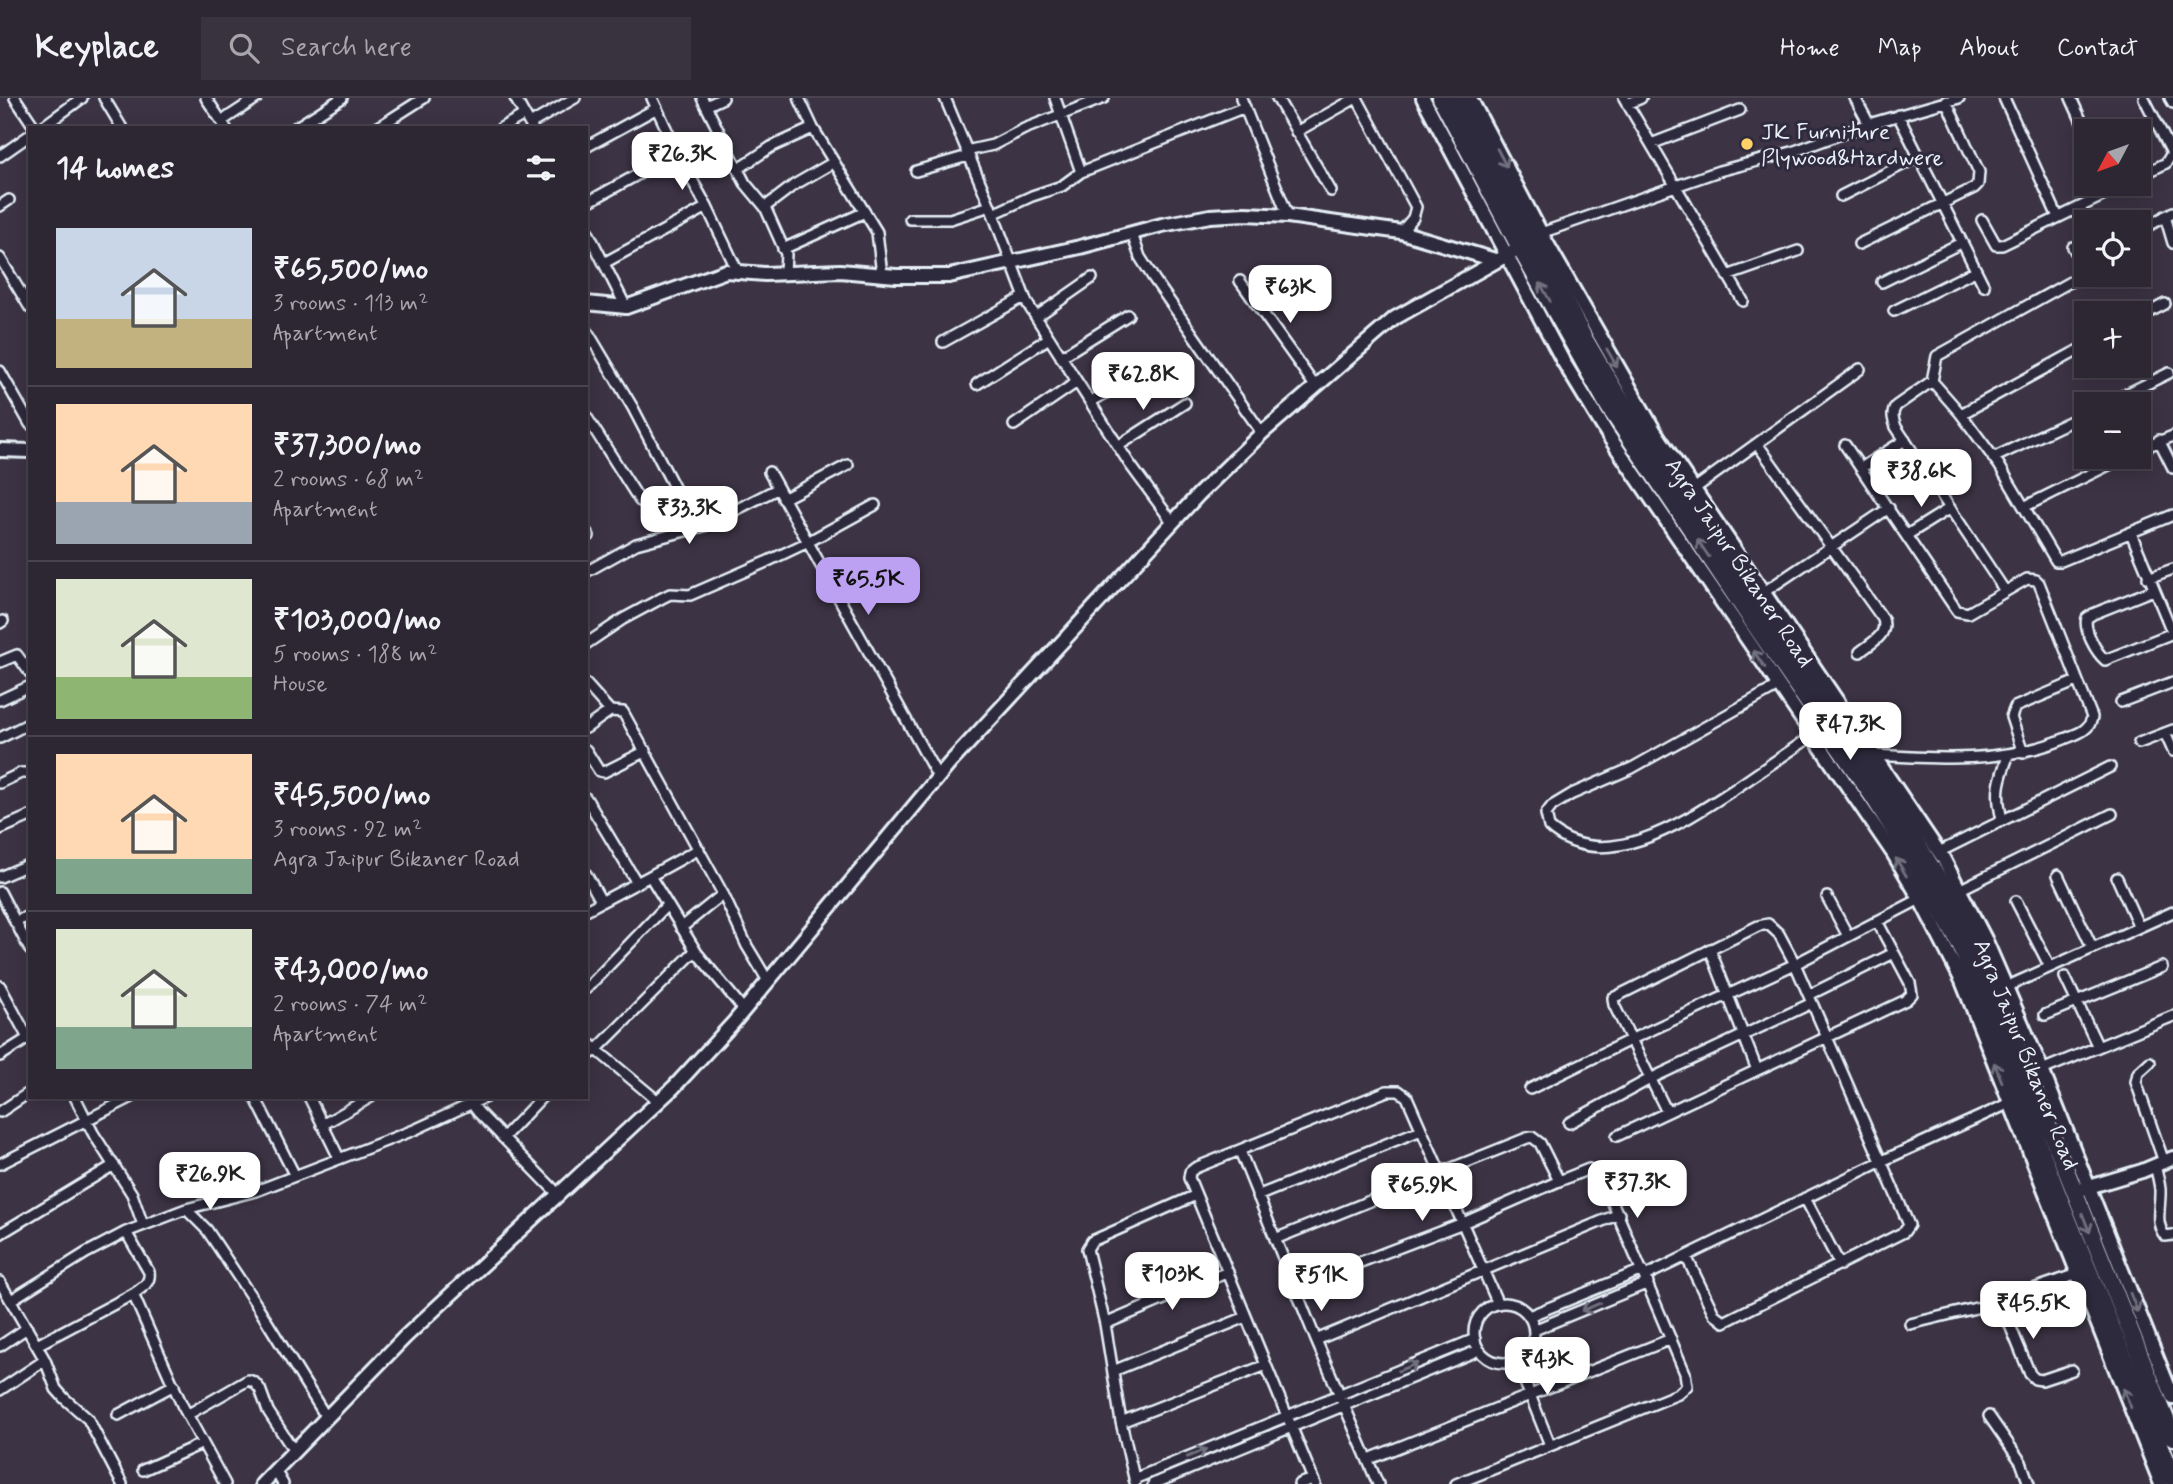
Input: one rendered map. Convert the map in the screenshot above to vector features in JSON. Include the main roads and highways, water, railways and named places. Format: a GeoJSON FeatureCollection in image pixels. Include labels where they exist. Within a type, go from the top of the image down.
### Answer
{"type":"FeatureCollection","features":[{"type":"Feature","properties":{"kind":"highway","name":"Agra Jaipur Bikaner Road"},"geometry":{"type":"LineString","coordinates":[[1441,98],[1519,247],[1629,438],[1874,797],[1961,946],[2027,1130],[2073,1192],[2145,1427],[2173,1479]]}},
{"type":"Feature","properties":{"kind":"highway","name":"Agra Jaipur Bikaner Road"},"geometry":{"type":"LineString","coordinates":[[1457,98],[1519,247],[1646,429],[1883,788],[1936,873],[1990,981],[2173,1437]]}},
{"type":"Feature","properties":{"kind":"place","name":"JK Furniture Plywood&Hardwere"},"geometry":{"type":"Point","coordinates":[1747,144]}}]}
